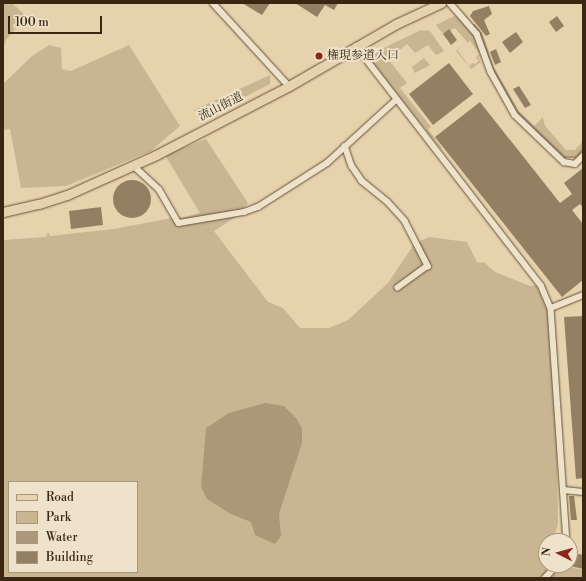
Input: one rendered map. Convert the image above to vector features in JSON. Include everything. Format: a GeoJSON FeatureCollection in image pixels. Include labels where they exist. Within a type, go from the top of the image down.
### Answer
{"type":"FeatureCollection","features":[{"type":"Feature","properties":{"kind":"main road","name":"流山街道"},"geometry":{"type":"LineString","coordinates":[[3,212],[39,204],[68,195],[133,165],[289,86],[356,46],[441,3]]}},
{"type":"Feature","properties":{"kind":"street"},"geometry":{"type":"LineString","coordinates":[[213,3],[289,86]]}},
{"type":"Feature","properties":{"kind":"street"},"geometry":{"type":"LineString","coordinates":[[450,3],[477,34],[491,72],[515,116],[564,162],[575,164],[583,156]]}},
{"type":"Feature","properties":{"kind":"street"},"geometry":{"type":"LineString","coordinates":[[356,46],[396,100],[542,285],[551,308],[567,533]]}},
{"type":"Feature","properties":{"kind":"street"},"geometry":{"type":"LineString","coordinates":[[133,165],[158,189],[179,223],[244,212],[258,207],[327,163],[396,100]]}},
{"type":"Feature","properties":{"kind":"street"},"geometry":{"type":"LineString","coordinates":[[345,146],[352,166],[362,181],[388,202],[405,221],[428,266],[398,288]]}},
{"type":"Feature","properties":{"kind":"street"},"geometry":{"type":"LineString","coordinates":[[551,308],[583,296]]}},
{"type":"Feature","properties":{"kind":"street"},"geometry":{"type":"LineString","coordinates":[[564,490],[583,492]]}},
{"type":"Feature","properties":{"kind":"green space"},"geometry":{"type":"Polygon","coordinates":[[[3,3],[12,3],[26,16],[6,40],[3,48],[3,3]]]}},
{"type":"Feature","properties":{"kind":"green space"},"geometry":{"type":"Polygon","coordinates":[[[454,16],[458,17],[475,35],[482,54],[478,57],[481,62],[471,69],[456,51],[460,47],[458,51],[469,66],[473,63],[475,64],[479,61],[476,57],[480,54],[470,41],[468,43],[455,28],[443,34],[436,25],[454,16]]]}},
{"type":"Feature","properties":{"kind":"green space"},"geometry":{"type":"Polygon","coordinates":[[[421,30],[430,31],[444,51],[436,55],[428,45],[415,53],[407,44],[388,59],[407,83],[400,88],[431,127],[428,129],[442,148],[441,149],[370,60],[371,54],[421,30]]]}},
{"type":"Feature","properties":{"kind":"green space"},"geometry":{"type":"Polygon","coordinates":[[[49,45],[61,48],[62,69],[71,71],[129,45],[180,126],[151,151],[66,186],[21,188],[10,129],[3,130],[3,84],[32,56],[49,45]]]}},
{"type":"Feature","properties":{"kind":"green space"},"geometry":{"type":"Polygon","coordinates":[[[424,58],[430,65],[415,73],[412,67],[424,58]]]}},
{"type":"Feature","properties":{"kind":"green space"},"geometry":{"type":"Polygon","coordinates":[[[270,75],[270,84],[200,120],[194,110],[270,75]]]}},
{"type":"Feature","properties":{"kind":"green space"},"geometry":{"type":"Polygon","coordinates":[[[543,117],[545,126],[566,150],[575,150],[583,141],[583,148],[576,156],[565,156],[534,126],[543,117]]]}},
{"type":"Feature","properties":{"kind":"green space"},"geometry":{"type":"Polygon","coordinates":[[[206,139],[248,203],[237,216],[214,231],[268,302],[283,308],[300,328],[329,328],[348,320],[388,283],[415,243],[429,237],[467,242],[477,262],[485,263],[495,272],[530,286],[537,285],[539,291],[549,297],[556,405],[558,524],[555,533],[538,533],[538,573],[545,573],[541,578],[3,578],[3,240],[46,237],[48,232],[50,236],[113,229],[172,218],[174,220],[200,213],[165,155],[206,139]]]}},
{"type":"Feature","properties":{"kind":"green space"},"geometry":{"type":"Polygon","coordinates":[[[578,569],[583,570],[583,578],[550,578],[554,573],[578,573],[578,569]]]}},
{"type":"Feature","properties":{"kind":"water"},"geometry":{"type":"Polygon","coordinates":[[[265,403],[284,406],[296,418],[302,428],[302,443],[279,514],[281,536],[275,544],[255,535],[251,522],[231,514],[207,499],[201,487],[206,428],[229,413],[265,403]]]}},
{"type":"Feature","properties":{"kind":"building"},"geometry":{"type":"Polygon","coordinates":[[[242,3],[270,3],[262,15],[242,3]]]}},
{"type":"Feature","properties":{"kind":"building"},"geometry":{"type":"Polygon","coordinates":[[[295,3],[338,3],[334,10],[325,5],[317,17],[295,3]]]}},
{"type":"Feature","properties":{"kind":"building"},"geometry":{"type":"Polygon","coordinates":[[[489,6],[492,14],[484,20],[490,34],[486,36],[470,16],[473,11],[489,6]]]}},
{"type":"Feature","properties":{"kind":"building"},"geometry":{"type":"Polygon","coordinates":[[[557,16],[564,26],[556,32],[549,22],[557,16]]]}},
{"type":"Feature","properties":{"kind":"building"},"geometry":{"type":"Polygon","coordinates":[[[449,29],[457,40],[451,45],[443,34],[449,29]]]}},
{"type":"Feature","properties":{"kind":"building"},"geometry":{"type":"Polygon","coordinates":[[[516,32],[523,42],[510,53],[502,42],[516,32]]]}},
{"type":"Feature","properties":{"kind":"building"},"geometry":{"type":"Polygon","coordinates":[[[496,49],[501,62],[495,65],[490,52],[496,49]]]}},
{"type":"Feature","properties":{"kind":"building"},"geometry":{"type":"Polygon","coordinates":[[[449,63],[473,94],[433,125],[409,94],[449,63]]]}},
{"type":"Feature","properties":{"kind":"building"},"geometry":{"type":"Polygon","coordinates":[[[519,86],[531,105],[525,108],[513,89],[519,86]]]}},
{"type":"Feature","properties":{"kind":"building"},"geometry":{"type":"Polygon","coordinates":[[[480,102],[560,203],[572,194],[564,183],[583,168],[583,208],[580,204],[572,210],[583,224],[583,280],[562,297],[435,137],[480,102]]]}},
{"type":"Feature","properties":{"kind":"building"},"geometry":{"type":"Polygon","coordinates":[[[128,180],[136,180],[146,185],[150,192],[150,206],[146,213],[136,218],[128,218],[118,213],[116,210],[113,203],[113,195],[118,185],[121,183],[128,180]]]}},
{"type":"Feature","properties":{"kind":"building"},"geometry":{"type":"Polygon","coordinates":[[[101,207],[103,225],[71,229],[69,211],[101,207]]]}},
{"type":"Feature","properties":{"kind":"building"},"geometry":{"type":"Polygon","coordinates":[[[583,316],[583,478],[576,479],[564,317],[583,316]]]}},
{"type":"Feature","properties":{"kind":"building"},"geometry":{"type":"Polygon","coordinates":[[[569,496],[574,496],[577,520],[571,520],[569,496]]]}},
{"type":"Feature","properties":{"kind":"building"},"geometry":{"type":"Polygon","coordinates":[[[578,554],[583,555],[583,569],[578,568],[578,554]]]}},
{"type":"Feature","properties":{"kind":"waterway"},"geometry":{"type":"LineString","coordinates":[[474,25],[481,33],[493,68],[518,112],[565,157],[576,157],[583,149]]}},
{"type":"Feature","properties":{"kind":"place","name":"権現参道入口"},"geometry":{"type":"Point","coordinates":[319,56]}}]}
